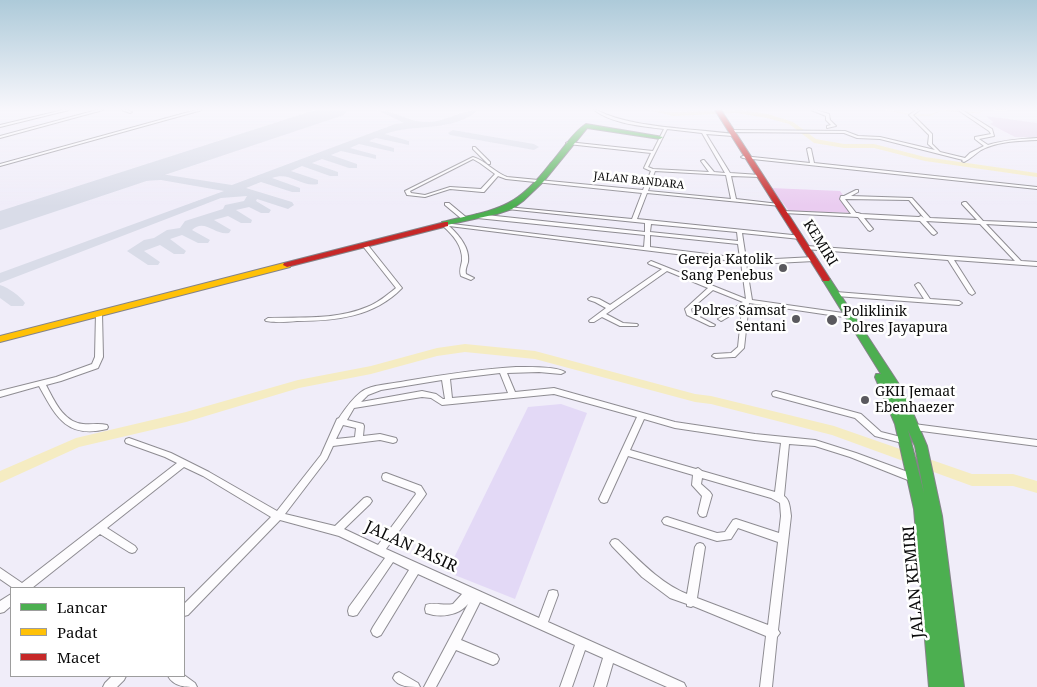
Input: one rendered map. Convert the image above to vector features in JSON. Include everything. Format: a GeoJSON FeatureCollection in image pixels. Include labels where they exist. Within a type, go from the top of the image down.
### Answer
{"type":"FeatureCollection","features":[{"type":"Feature","properties":{"kind":"main road"},"geometry":{"type":"LineString","coordinates":[[0,339],[507,208],[515,204],[537,181],[568,142]]}},
{"type":"Feature","properties":{"kind":"main road","name":"KEMIRI"},"geometry":{"type":"LineString","coordinates":[[737,142],[846,316],[887,390],[907,442]]}},
{"type":"Feature","properties":{"kind":"main road","name":"KEMIRI"},"geometry":{"type":"LineString","coordinates":[[797,237],[807,248],[811,259]]}},
{"type":"Feature","properties":{"kind":"main road","name":"KEMIRI"},"geometry":{"type":"LineString","coordinates":[[818,270],[836,294],[846,316],[898,392],[921,446],[928,479]]}},
{"type":"Feature","properties":{"kind":"main road","name":"JALAN KEMIRI"},"geometry":{"type":"LineString","coordinates":[[907,442],[925,535],[938,682]]}},
{"type":"Feature","properties":{"kind":"main road","name":"JALAN KEMIRI"},"geometry":{"type":"LineString","coordinates":[[928,479],[936,516],[957,686]]}},
{"type":"Feature","properties":{"kind":"main road"},"geometry":{"type":"LineString","coordinates":[[938,682],[957,686]]}},
{"type":"Feature","properties":{"kind":"street"},"geometry":{"type":"LineString","coordinates":[[0,165],[83,142]]}},
{"type":"Feature","properties":{"kind":"street"},"geometry":{"type":"LineString","coordinates":[[569,142],[653,152]]}},
{"type":"Feature","properties":{"kind":"street"},"geometry":{"type":"LineString","coordinates":[[658,142],[646,167],[652,170],[758,176]]}},
{"type":"Feature","properties":{"kind":"street"},"geometry":{"type":"LineString","coordinates":[[709,142],[728,174],[734,200]]}},
{"type":"Feature","properties":{"kind":"street"},"geometry":{"type":"LineString","coordinates":[[897,142],[965,160],[987,146],[1000,142]]}},
{"type":"Feature","properties":{"kind":"street"},"geometry":{"type":"LineString","coordinates":[[930,142],[930,144],[941,153]]}},
{"type":"Feature","properties":{"kind":"street"},"geometry":{"type":"LineString","coordinates":[[979,142],[987,146]]}},
{"type":"Feature","properties":{"kind":"street"},"geometry":{"type":"LineString","coordinates":[[474,148],[506,178]]}},
{"type":"Feature","properties":{"kind":"street"},"geometry":{"type":"LineString","coordinates":[[809,149],[812,164]]}},
{"type":"Feature","properties":{"kind":"street"},"geometry":{"type":"LineString","coordinates":[[777,153],[779,160]]}},
{"type":"Feature","properties":{"kind":"street"},"geometry":{"type":"LineString","coordinates":[[746,157],[1037,188]]}},
{"type":"Feature","properties":{"kind":"street"},"geometry":{"type":"LineString","coordinates":[[468,159],[477,159],[496,175],[482,191],[450,188],[425,196],[407,193],[411,187],[468,159]]}},
{"type":"Feature","properties":{"kind":"street"},"geometry":{"type":"LineString","coordinates":[[704,161],[712,174]]}},
{"type":"Feature","properties":{"kind":"street"},"geometry":{"type":"LineString","coordinates":[[882,162],[884,172]]}},
{"type":"Feature","properties":{"kind":"street"},"geometry":{"type":"LineString","coordinates":[[634,221],[652,170]]}},
{"type":"Feature","properties":{"kind":"street","name":"JALAN BANDARA"},"geometry":{"type":"LineString","coordinates":[[496,175],[506,178],[734,200],[779,207],[856,214],[1037,225]]}},
{"type":"Feature","properties":{"kind":"street"},"geometry":{"type":"LineString","coordinates":[[843,197],[856,191]]}},
{"type":"Feature","properties":{"kind":"street"},"geometry":{"type":"LineString","coordinates":[[843,197],[870,229]]}},
{"type":"Feature","properties":{"kind":"street"},"geometry":{"type":"LineString","coordinates":[[843,197],[910,199],[928,219]]}},
{"type":"Feature","properties":{"kind":"street"},"geometry":{"type":"LineString","coordinates":[[964,203],[1020,263]]}},
{"type":"Feature","properties":{"kind":"street"},"geometry":{"type":"LineString","coordinates":[[447,204],[466,219]]}},
{"type":"Feature","properties":{"kind":"street"},"geometry":{"type":"LineString","coordinates":[[507,208],[797,237]]}},
{"type":"Feature","properties":{"kind":"street"},"geometry":{"type":"LineString","coordinates":[[476,216],[740,243]]}},
{"type":"Feature","properties":{"kind":"street"},"geometry":{"type":"LineString","coordinates":[[921,218],[934,232]]}},
{"type":"Feature","properties":{"kind":"street"},"geometry":{"type":"LineString","coordinates":[[647,249],[648,223]]}},
{"type":"Feature","properties":{"kind":"street"},"geometry":{"type":"LineString","coordinates":[[445,224],[743,261],[762,262],[811,259]]}},
{"type":"Feature","properties":{"kind":"street"},"geometry":{"type":"LineString","coordinates":[[445,224],[457,235],[465,257],[463,275],[471,278]]}},
{"type":"Feature","properties":{"kind":"street"},"geometry":{"type":"LineString","coordinates":[[716,356],[733,355],[742,348],[747,302],[739,231]]}},
{"type":"Feature","properties":{"kind":"street"},"geometry":{"type":"LineString","coordinates":[[268,320],[327,319],[365,311],[386,301],[399,288],[365,245]]}},
{"type":"Feature","properties":{"kind":"street"},"geometry":{"type":"LineString","coordinates":[[807,248],[1037,264]]}},
{"type":"Feature","properties":{"kind":"street"},"geometry":{"type":"LineString","coordinates":[[950,258],[972,293]]}},
{"type":"Feature","properties":{"kind":"street"},"geometry":{"type":"LineString","coordinates":[[651,263],[747,302],[846,316]]}},
{"type":"Feature","properties":{"kind":"street"},"geometry":{"type":"LineString","coordinates":[[592,321],[666,269]]}},
{"type":"Feature","properties":{"kind":"street"},"geometry":{"type":"LineString","coordinates":[[918,285],[928,300]]}},
{"type":"Feature","properties":{"kind":"street"},"geometry":{"type":"LineString","coordinates":[[712,288],[688,309],[689,314],[712,325]]}},
{"type":"Feature","properties":{"kind":"street"},"geometry":{"type":"LineString","coordinates":[[836,294],[959,303]]}},
{"type":"Feature","properties":{"kind":"street"},"geometry":{"type":"LineString","coordinates":[[592,299],[611,308]]}},
{"type":"Feature","properties":{"kind":"street"},"geometry":{"type":"LineString","coordinates":[[721,319],[747,302]]}},
{"type":"Feature","properties":{"kind":"street"},"geometry":{"type":"LineString","coordinates":[[0,394],[95,366],[99,357],[99,313]]}},
{"type":"Feature","properties":{"kind":"street"},"geometry":{"type":"LineString","coordinates":[[602,314],[622,325],[635,325]]}},
{"type":"Feature","properties":{"kind":"street"},"geometry":{"type":"LineString","coordinates":[[185,610],[278,516],[324,457],[340,421],[352,406],[370,390],[503,371],[538,370],[561,372]]}},
{"type":"Feature","properties":{"kind":"street"},"geometry":{"type":"LineString","coordinates":[[503,371],[512,394]]}},
{"type":"Feature","properties":{"kind":"street"},"geometry":{"type":"LineString","coordinates":[[446,378],[449,401]]}},
{"type":"Feature","properties":{"kind":"street"},"geometry":{"type":"LineString","coordinates":[[42,383],[59,415],[70,425],[82,428],[104,427]]}},
{"type":"Feature","properties":{"kind":"street"},"geometry":{"type":"LineString","coordinates":[[352,406],[422,394],[433,396],[442,402],[554,391],[641,416],[698,429],[815,443],[837,449],[913,477]]}},
{"type":"Feature","properties":{"kind":"street"},"geometry":{"type":"LineString","coordinates":[[776,394],[858,416],[878,434],[907,442]]}},
{"type":"Feature","properties":{"kind":"street"},"geometry":{"type":"LineString","coordinates":[[604,499],[641,416]]}},
{"type":"Feature","properties":{"kind":"street"},"geometry":{"type":"LineString","coordinates":[[340,421],[360,426],[358,440]]}},
{"type":"Feature","properties":{"kind":"street"},"geometry":{"type":"LineString","coordinates":[[914,428],[1037,443]]}},
{"type":"Feature","properties":{"kind":"street"},"geometry":{"type":"LineString","coordinates":[[330,442],[380,437],[394,440]]}},
{"type":"Feature","properties":{"kind":"street"},"geometry":{"type":"LineString","coordinates":[[766,687],[774,633],[786,508],[780,497],[785,440]]}},
{"type":"Feature","properties":{"kind":"street","name":"JALAN PASIR"},"geometry":{"type":"LineString","coordinates":[[129,441],[183,463],[278,516],[337,530],[391,557],[680,687]]}},
{"type":"Feature","properties":{"kind":"street"},"geometry":{"type":"LineString","coordinates":[[626,452],[780,497]]}},
{"type":"Feature","properties":{"kind":"street"},"geometry":{"type":"LineString","coordinates":[[23,587],[183,463]]}},
{"type":"Feature","properties":{"kind":"street"},"geometry":{"type":"LineString","coordinates":[[698,472],[696,485],[707,495],[703,513]]}},
{"type":"Feature","properties":{"kind":"street"},"geometry":{"type":"LineString","coordinates":[[380,551],[421,494],[418,489],[386,477]]}},
{"type":"Feature","properties":{"kind":"street"},"geometry":{"type":"LineString","coordinates":[[337,530],[367,501]]}},
{"type":"Feature","properties":{"kind":"street"},"geometry":{"type":"LineString","coordinates":[[667,521],[711,536],[723,538],[731,533],[736,522],[783,539]]}},
{"type":"Feature","properties":{"kind":"street"},"geometry":{"type":"LineString","coordinates":[[99,528],[132,549]]}},
{"type":"Feature","properties":{"kind":"street"},"geometry":{"type":"LineString","coordinates":[[615,543],[658,584],[691,602],[774,633]]}},
{"type":"Feature","properties":{"kind":"street"},"geometry":{"type":"LineString","coordinates":[[691,602],[700,547]]}},
{"type":"Feature","properties":{"kind":"street"},"geometry":{"type":"LineString","coordinates":[[353,611],[391,557]]}},
{"type":"Feature","properties":{"kind":"street"},"geometry":{"type":"LineString","coordinates":[[377,631],[416,568]]}},
{"type":"Feature","properties":{"kind":"street"},"geometry":{"type":"LineString","coordinates":[[0,573],[21,587]]}},
{"type":"Feature","properties":{"kind":"street"},"geometry":{"type":"LineString","coordinates":[[430,609],[451,611],[457,609],[474,594]]}},
{"type":"Feature","properties":{"kind":"street"},"geometry":{"type":"LineString","coordinates":[[430,687],[453,643],[474,594]]}},
{"type":"Feature","properties":{"kind":"street"},"geometry":{"type":"LineString","coordinates":[[542,624],[552,595]]}},
{"type":"Feature","properties":{"kind":"street"},"geometry":{"type":"LineString","coordinates":[[0,608],[10,600]]}},
{"type":"Feature","properties":{"kind":"street"},"geometry":{"type":"LineString","coordinates":[[566,687],[582,642]]}},
{"type":"Feature","properties":{"kind":"street"},"geometry":{"type":"LineString","coordinates":[[453,643],[494,659]]}},
{"type":"Feature","properties":{"kind":"street"},"geometry":{"type":"LineString","coordinates":[[600,687],[610,655]]}},
{"type":"Feature","properties":{"kind":"street"},"geometry":{"type":"LineString","coordinates":[[109,687],[119,677]]}},
{"type":"Feature","properties":{"kind":"street"},"geometry":{"type":"LineString","coordinates":[[176,677],[191,687]]}},
{"type":"Feature","properties":{"kind":"street"},"geometry":{"type":"LineString","coordinates":[[400,678],[414,687]]}},
{"type":"Feature","properties":{"kind":"shaded area"},"geometry":{"type":"Polygon","coordinates":[[[771,188],[840,191],[856,213],[789,211],[771,188]]]}},
{"type":"Feature","properties":{"kind":"shaded area"},"geometry":{"type":"Polygon","coordinates":[[[561,404],[587,413],[515,599],[447,572],[528,407],[561,404]]]}},
{"type":"Feature","properties":{"kind":"waterway"},"geometry":{"type":"LineString","coordinates":[[820,142],[844,146],[874,146],[925,159],[1037,175]]}},
{"type":"Feature","properties":{"kind":"waterway"},"geometry":{"type":"LineString","coordinates":[[0,477],[76,443],[186,417],[298,384],[371,370],[437,352],[465,348],[535,355],[695,398],[711,400],[834,431],[972,480],[1013,480],[1037,487]]}},
{"type":"Feature","properties":{"kind":"taxiway"},"geometry":{"type":"LineString","coordinates":[[340,148],[356,142]]}},
{"type":"Feature","properties":{"kind":"taxiway"},"geometry":{"type":"LineString","coordinates":[[363,142],[390,150]]}},
{"type":"Feature","properties":{"kind":"taxiway"},"geometry":{"type":"LineString","coordinates":[[505,142],[534,147]]}},
{"type":"Feature","properties":{"kind":"taxiway"},"geometry":{"type":"LineString","coordinates":[[321,155],[340,148]]}},
{"type":"Feature","properties":{"kind":"taxiway"},"geometry":{"type":"LineString","coordinates":[[340,148],[372,157]]}},
{"type":"Feature","properties":{"kind":"taxiway"},"geometry":{"type":"LineString","coordinates":[[261,178],[321,155]]}},
{"type":"Feature","properties":{"kind":"taxiway"},"geometry":{"type":"LineString","coordinates":[[321,155],[353,166]]}},
{"type":"Feature","properties":{"kind":"taxiway"},"geometry":{"type":"LineString","coordinates":[[302,163],[334,174]]}},
{"type":"Feature","properties":{"kind":"taxiway"},"geometry":{"type":"LineString","coordinates":[[281,171],[314,182]]}},
{"type":"Feature","properties":{"kind":"taxiway"},"geometry":{"type":"LineString","coordinates":[[127,179],[142,177],[183,179],[233,189]]}},
{"type":"Feature","properties":{"kind":"taxiway"},"geometry":{"type":"LineString","coordinates":[[233,189],[261,178]]}},
{"type":"Feature","properties":{"kind":"taxiway"},"geometry":{"type":"LineString","coordinates":[[261,178],[296,190]]}},
{"type":"Feature","properties":{"kind":"taxiway"},"geometry":{"type":"LineString","coordinates":[[233,189],[242,191]]}},
{"type":"Feature","properties":{"kind":"taxiway"},"geometry":{"type":"LineString","coordinates":[[0,278],[218,195],[242,191]]}},
{"type":"Feature","properties":{"kind":"taxiway"},"geometry":{"type":"LineString","coordinates":[[242,191],[288,205]]}},
{"type":"Feature","properties":{"kind":"taxiway"},"geometry":{"type":"LineString","coordinates":[[254,195],[249,202],[265,210]]}},
{"type":"Feature","properties":{"kind":"taxiway"},"geometry":{"type":"LineString","coordinates":[[230,212],[229,208],[250,203]]}},
{"type":"Feature","properties":{"kind":"taxiway"},"geometry":{"type":"LineString","coordinates":[[206,221],[216,214],[230,212]]}},
{"type":"Feature","properties":{"kind":"taxiway"},"geometry":{"type":"LineString","coordinates":[[230,212],[246,220]]}},
{"type":"Feature","properties":{"kind":"taxiway"},"geometry":{"type":"LineString","coordinates":[[184,231],[190,224],[206,221]]}},
{"type":"Feature","properties":{"kind":"taxiway"},"geometry":{"type":"LineString","coordinates":[[206,221],[224,230]]}},
{"type":"Feature","properties":{"kind":"taxiway"},"geometry":{"type":"LineString","coordinates":[[179,251],[160,239],[172,233],[184,231]]}},
{"type":"Feature","properties":{"kind":"taxiway"},"geometry":{"type":"LineString","coordinates":[[184,231],[203,240]]}},
{"type":"Feature","properties":{"kind":"taxiway"},"geometry":{"type":"LineString","coordinates":[[153,262],[134,251],[149,243],[160,241]]}},
{"type":"Feature","properties":{"kind":"taxiway"},"geometry":{"type":"LineString","coordinates":[[0,290],[17,303]]}},
{"type":"Feature","properties":{"kind":"runway"},"geometry":{"type":"LineString","coordinates":[[0,221],[239,142]]}},
{"type":"Feature","properties":{"kind":"traffic: fast"},"geometry":{"type":"LineString","coordinates":[[445,224],[494,213],[520,200],[541,180],[572,142]]}},
{"type":"Feature","properties":{"kind":"traffic: fast"},"geometry":{"type":"LineString","coordinates":[[826,279],[898,392],[921,446],[935,516],[955,687]]}},
{"type":"Feature","properties":{"kind":"traffic: fast"},"geometry":{"type":"LineString","coordinates":[[880,377],[901,424],[921,509],[938,687]]}},
{"type":"Feature","properties":{"kind":"traffic: slow"},"geometry":{"type":"LineString","coordinates":[[0,339],[287,265]]}},
{"type":"Feature","properties":{"kind":"traffic: jam"},"geometry":{"type":"LineString","coordinates":[[738,142],[826,279]]}},
{"type":"Feature","properties":{"kind":"traffic: jam"},"geometry":{"type":"LineString","coordinates":[[287,265],[445,224]]}},
{"type":"Feature","properties":{"kind":"place","name":"Gereja Katolik Sang Penebus"},"geometry":{"type":"Point","coordinates":[783,268]}},
{"type":"Feature","properties":{"kind":"place","name":"Polres Samsat Sentani"},"geometry":{"type":"Point","coordinates":[796,319]}},
{"type":"Feature","properties":{"kind":"place","name":"Poliklinik Polres Jayapura"},"geometry":{"type":"Point","coordinates":[832,320]}},
{"type":"Feature","properties":{"kind":"place","name":"GKII Jemaat Ebenhaezer"},"geometry":{"type":"Point","coordinates":[865,400]}}]}
